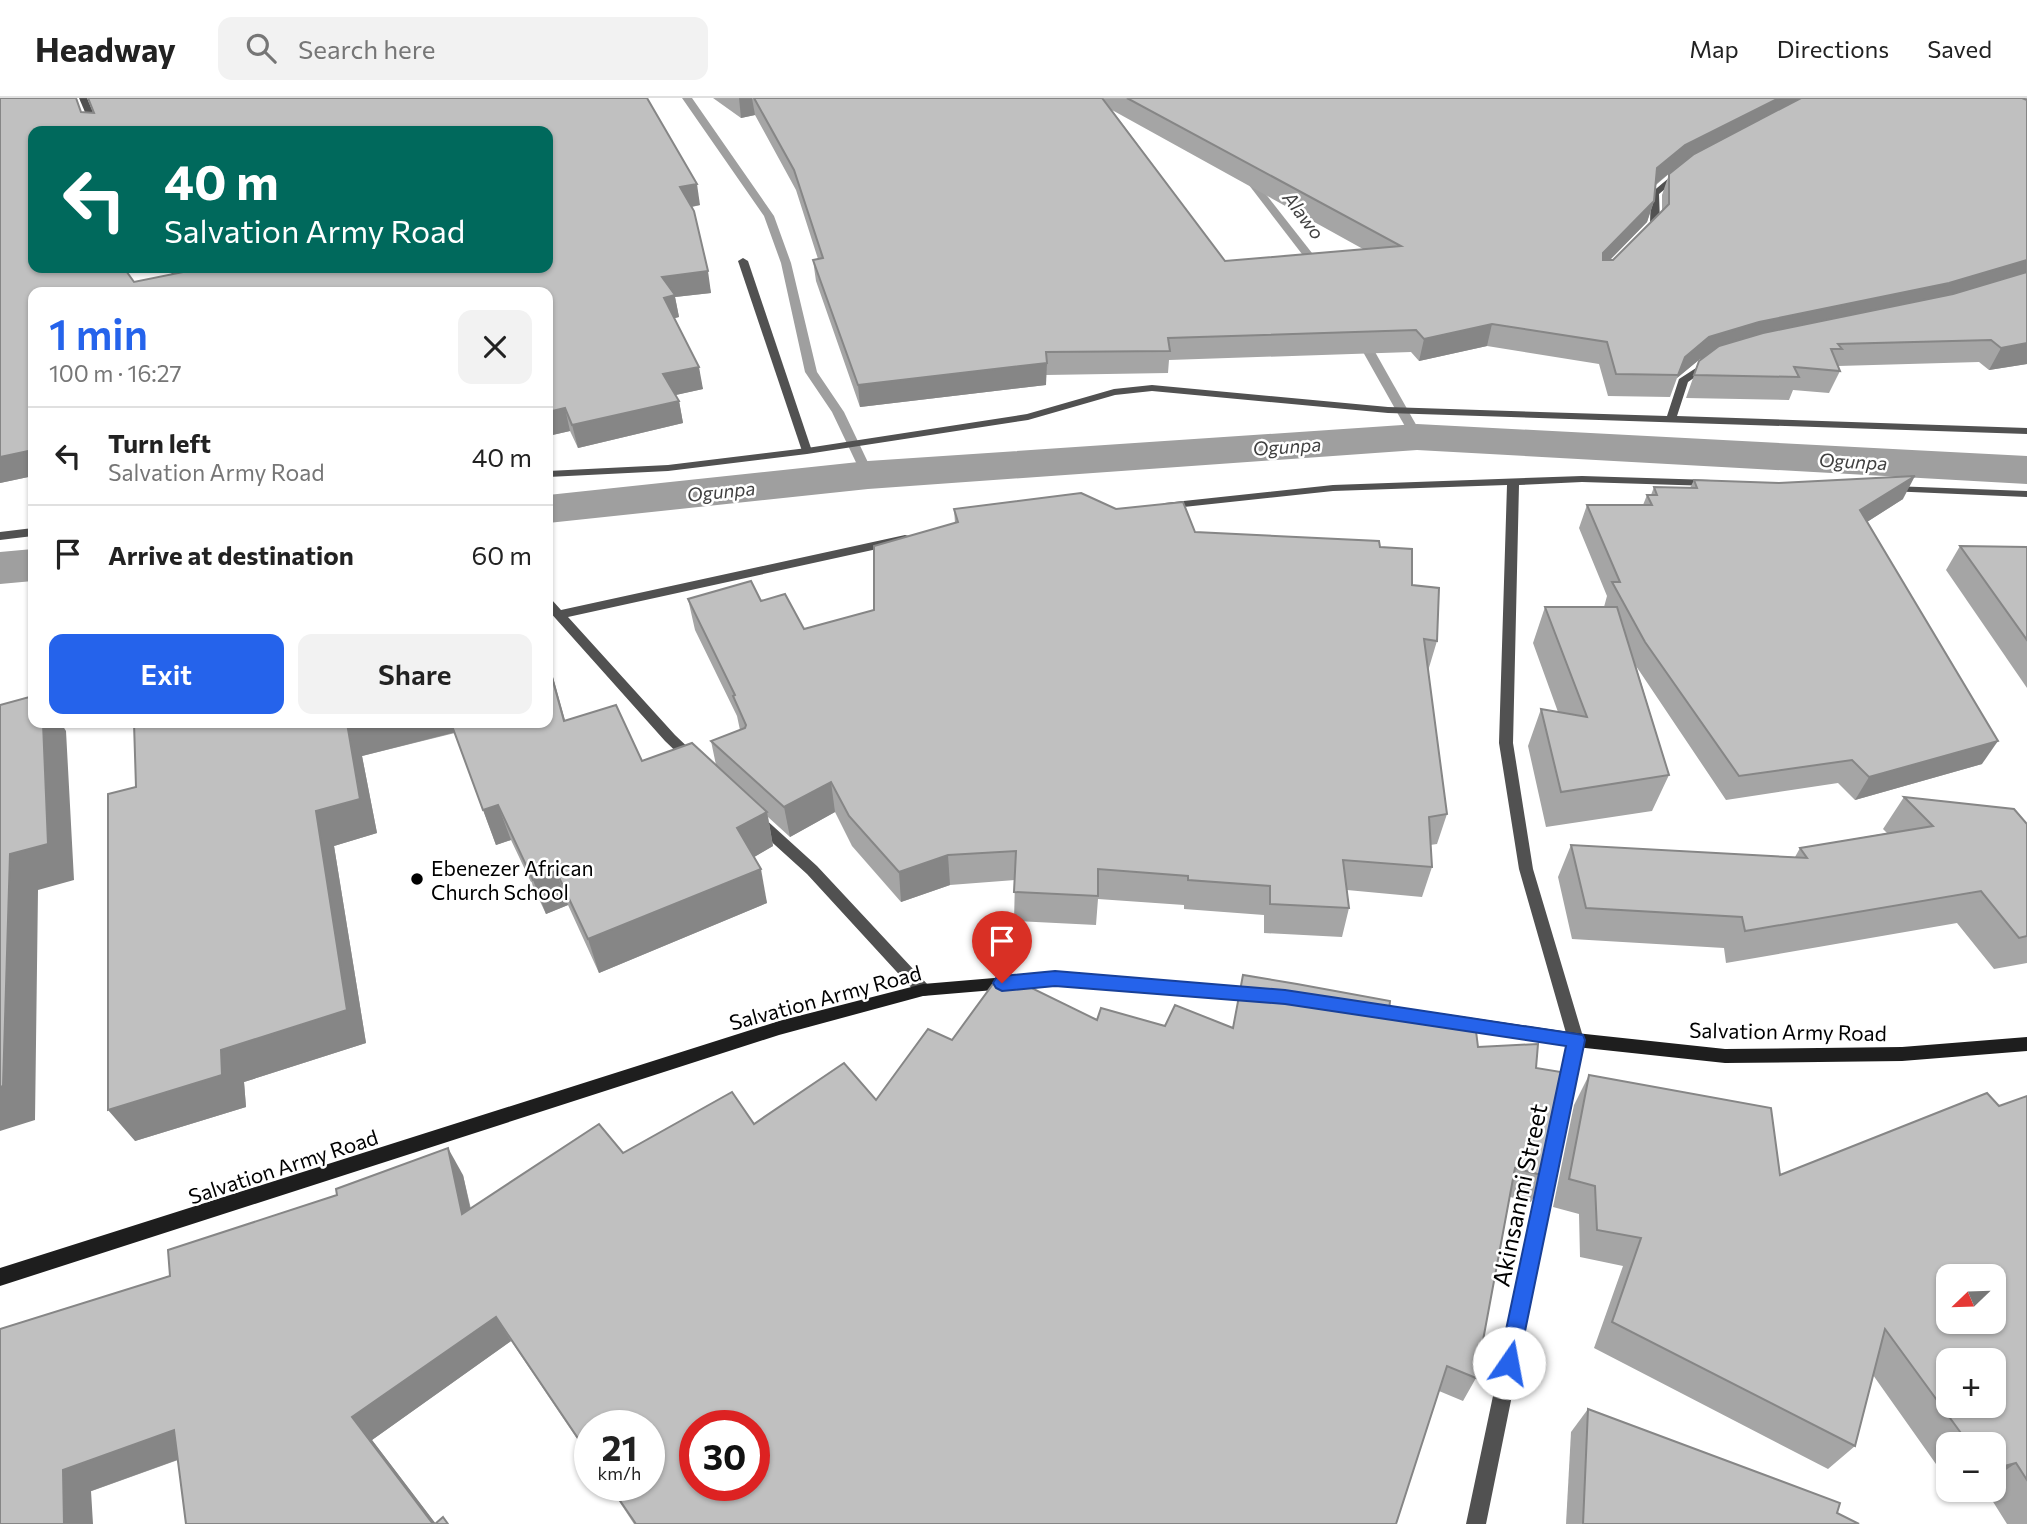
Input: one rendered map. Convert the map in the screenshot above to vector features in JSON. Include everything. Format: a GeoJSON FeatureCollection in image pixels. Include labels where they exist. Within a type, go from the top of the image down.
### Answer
{"type":"FeatureCollection","features":[{"type":"Feature","properties":{"kind":"main road","name":"Salvation Army Road"},"geometry":{"type":"LineString","coordinates":[[0,1278],[779,1028],[923,990],[1055,979],[1272,996]]}},
{"type":"Feature","properties":{"kind":"main road","name":"Salvation Army Road"},"geometry":{"type":"LineString","coordinates":[[1378,1011],[1576,1040],[1725,1056],[1902,1054],[2027,1044]]}},
{"type":"Feature","properties":{"kind":"street"},"geometry":{"type":"LineString","coordinates":[[83,98],[95,126]]}},
{"type":"Feature","properties":{"kind":"street"},"geometry":{"type":"LineString","coordinates":[[1643,238],[1655,223],[1655,192],[1683,170]]}},
{"type":"Feature","properties":{"kind":"street"},"geometry":{"type":"LineString","coordinates":[[743,261],[807,451]]}},
{"type":"Feature","properties":{"kind":"street"},"geometry":{"type":"LineString","coordinates":[[176,273],[188,287]]}},
{"type":"Feature","properties":{"kind":"street"},"geometry":{"type":"LineString","coordinates":[[1671,420],[1683,381],[1705,364],[1716,360]]}},
{"type":"Feature","properties":{"kind":"street"},"geometry":{"type":"LineString","coordinates":[[553,474],[668,468],[807,451],[1028,417],[1114,392],[1152,388],[1409,411],[2027,431]]}},
{"type":"Feature","properties":{"kind":"street"},"geometry":{"type":"LineString","coordinates":[[1154,507],[1333,488],[1581,479],[1720,483]]}},
{"type":"Feature","properties":{"kind":"street"},"geometry":{"type":"LineString","coordinates":[[1513,482],[1506,743],[1526,869],[1576,1040]]}},
{"type":"Feature","properties":{"kind":"street"},"geometry":{"type":"LineString","coordinates":[[1886,488],[2027,494]]}},
{"type":"Feature","properties":{"kind":"street"},"geometry":{"type":"LineString","coordinates":[[0,536],[28,533]]}},
{"type":"Feature","properties":{"kind":"street"},"geometry":{"type":"LineString","coordinates":[[558,615],[916,536]]}},
{"type":"Feature","properties":{"kind":"street"},"geometry":{"type":"LineString","coordinates":[[553,609],[670,738],[700,767]]}},
{"type":"Feature","properties":{"kind":"street"},"geometry":{"type":"LineString","coordinates":[[751,814],[812,870],[923,990]]}},
{"type":"Feature","properties":{"kind":"street","name":"Akinsanmi Street"},"geometry":{"type":"LineString","coordinates":[[1476,1524],[1576,1040]]}},
{"type":"Feature","properties":{"kind":"building"},"geometry":{"type":"Polygon","coordinates":[[[0,98],[76,98],[81,112],[94,113],[88,98],[647,98],[697,184],[680,187],[694,211],[708,271],[662,277],[675,295],[664,298],[699,367],[663,374],[679,401],[572,425],[565,408],[553,411],[553,287],[28,287],[28,451],[0,457],[0,98]]]}},
{"type":"Feature","properties":{"kind":"building"},"geometry":{"type":"Polygon","coordinates":[[[754,98],[1102,98],[1225,261],[1401,246],[1127,98],[1779,98],[1685,145],[1657,168],[1654,201],[1603,253],[1603,260],[1613,260],[1669,204],[1669,174],[1694,154],[1801,98],[2022,98],[2027,100],[2027,260],[1949,283],[1759,322],[1709,337],[1685,357],[1678,375],[1616,374],[1607,342],[1492,324],[1424,339],[1416,330],[1168,338],[1170,351],[1046,352],[1047,363],[858,385],[813,260],[823,258],[794,170],[754,98]]]}},
{"type":"Feature","properties":{"kind":"building"},"geometry":{"type":"Polygon","coordinates":[[[2027,272],[2027,343],[2001,348],[1991,340],[1838,344],[1842,349],[1831,349],[1840,371],[1794,367],[1799,377],[1694,375],[1699,361],[1719,346],[1763,333],[1953,294],[2027,272]]]}},
{"type":"Feature","properties":{"kind":"building"},"geometry":{"type":"Polygon","coordinates":[[[1915,476],[1860,510],[1998,741],[1869,777],[1852,760],[1739,776],[1645,642],[1612,582],[1620,582],[1587,505],[1652,505],[1647,495],[1657,495],[1654,487],[1697,488],[1694,480],[1779,483],[1915,476]]]}},
{"type":"Feature","properties":{"kind":"building"},"geometry":{"type":"Polygon","coordinates":[[[1081,493],[1116,509],[1183,502],[1195,532],[1379,541],[1380,547],[1412,549],[1412,585],[1439,588],[1437,641],[1424,639],[1447,814],[1429,817],[1432,867],[1343,860],[1349,908],[1270,904],[1270,886],[1098,869],[1098,896],[1014,892],[1016,851],[948,855],[899,872],[849,816],[831,782],[784,807],[711,741],[745,728],[746,725],[733,696],[735,695],[688,599],[751,581],[761,601],[785,594],[804,629],[874,610],[874,546],[958,522],[954,509],[1081,493]]]}},
{"type":"Feature","properties":{"kind":"building"},"geometry":{"type":"Polygon","coordinates":[[[1960,546],[2027,547],[2027,640],[1960,546]]]}},
{"type":"Feature","properties":{"kind":"building"},"geometry":{"type":"Polygon","coordinates":[[[1545,607],[1617,607],[1669,775],[1561,792],[1541,709],[1587,717],[1545,607]]]}},
{"type":"Feature","properties":{"kind":"building"},"geometry":{"type":"Polygon","coordinates":[[[553,681],[564,721],[616,705],[642,761],[692,743],[767,812],[737,828],[761,869],[588,939],[556,871],[533,880],[498,805],[483,810],[453,728],[553,728],[553,681]]]}},
{"type":"Feature","properties":{"kind":"building"},"geometry":{"type":"Polygon","coordinates":[[[28,697],[28,728],[43,728],[48,844],[10,854],[3,1086],[0,1087],[0,705],[28,697]]]}},
{"type":"Feature","properties":{"kind":"building"},"geometry":{"type":"Polygon","coordinates":[[[134,728],[348,728],[360,799],[316,811],[347,1010],[221,1050],[222,1075],[108,1110],[108,794],[136,787],[134,728]]]}},
{"type":"Feature","properties":{"kind":"building"},"geometry":{"type":"Polygon","coordinates":[[[1904,797],[2014,809],[2027,824],[2027,936],[2019,938],[1981,891],[1745,931],[1742,917],[1586,908],[1571,845],[1807,858],[1800,848],[1933,826],[1904,797]]]}},
{"type":"Feature","properties":{"kind":"building"},"geometry":{"type":"Polygon","coordinates":[[[1001,973],[1097,1020],[1101,1008],[1165,1026],[1175,1005],[1233,1028],[1243,975],[1390,1001],[1389,1011],[1476,1031],[1478,1047],[1538,1044],[1536,1068],[1567,1073],[1545,1176],[1515,1168],[1476,1378],[1447,1366],[1396,1524],[636,1524],[620,1501],[665,1501],[665,1410],[574,1410],[574,1432],[496,1317],[352,1417],[433,1524],[186,1524],[174,1430],[63,1470],[64,1524],[0,1524],[0,1329],[170,1276],[168,1250],[337,1195],[336,1189],[448,1148],[462,1214],[599,1124],[623,1153],[732,1092],[754,1124],[844,1063],[876,1100],[928,1029],[952,1040],[1001,973]]]}},
{"type":"Feature","properties":{"kind":"building"},"geometry":{"type":"Polygon","coordinates":[[[1589,1075],[1771,1108],[1780,1175],[1987,1093],[1999,1106],[2027,1096],[2027,1480],[2016,1463],[2006,1466],[2006,1432],[1960,1432],[1950,1418],[2006,1418],[2006,1348],[1936,1348],[1936,1399],[1885,1329],[1855,1446],[1612,1322],[1641,1238],[1597,1230],[1595,1186],[1569,1179],[1589,1075]]]}},
{"type":"Feature","properties":{"kind":"building"},"geometry":{"type":"Polygon","coordinates":[[[1588,1409],[1840,1503],[1837,1513],[1859,1524],[1583,1524],[1588,1409]]]}},
{"type":"Feature","properties":{"kind":"building"},"geometry":{"type":"Polygon","coordinates":[[[443,1517],[448,1524],[435,1524],[443,1517]]]}},
{"type":"Feature","properties":{"kind":"waterway"},"geometry":{"type":"LineString","coordinates":[[687,98],[769,216],[786,263],[811,372],[838,412],[868,475]]}},
{"type":"Feature","properties":{"kind":"waterway","name":"Alawo"},"geometry":{"type":"LineString","coordinates":[[1247,176],[1319,269]]}},
{"type":"Feature","properties":{"kind":"waterway","name":"Alawo"},"geometry":{"type":"LineString","coordinates":[[1360,336],[1417,437]]}},
{"type":"Feature","properties":{"kind":"waterway","name":"Ogunpa"},"geometry":{"type":"LineString","coordinates":[[553,508],[868,475],[1417,437],[2027,470]]}},
{"type":"Feature","properties":{"kind":"waterway","name":"Ogunpa"},"geometry":{"type":"LineString","coordinates":[[0,568],[28,565]]}},
{"type":"Feature","properties":{"kind":"place","name":"Ebenezer African Church School"},"geometry":{"type":"Point","coordinates":[417,879]}},
{"type":"Feature","properties":{"kind":"route"},"geometry":{"type":"LineString","coordinates":[[1002,983],[1055,979],[1285,997],[1576,1040],[1509,1363]]}}]}
